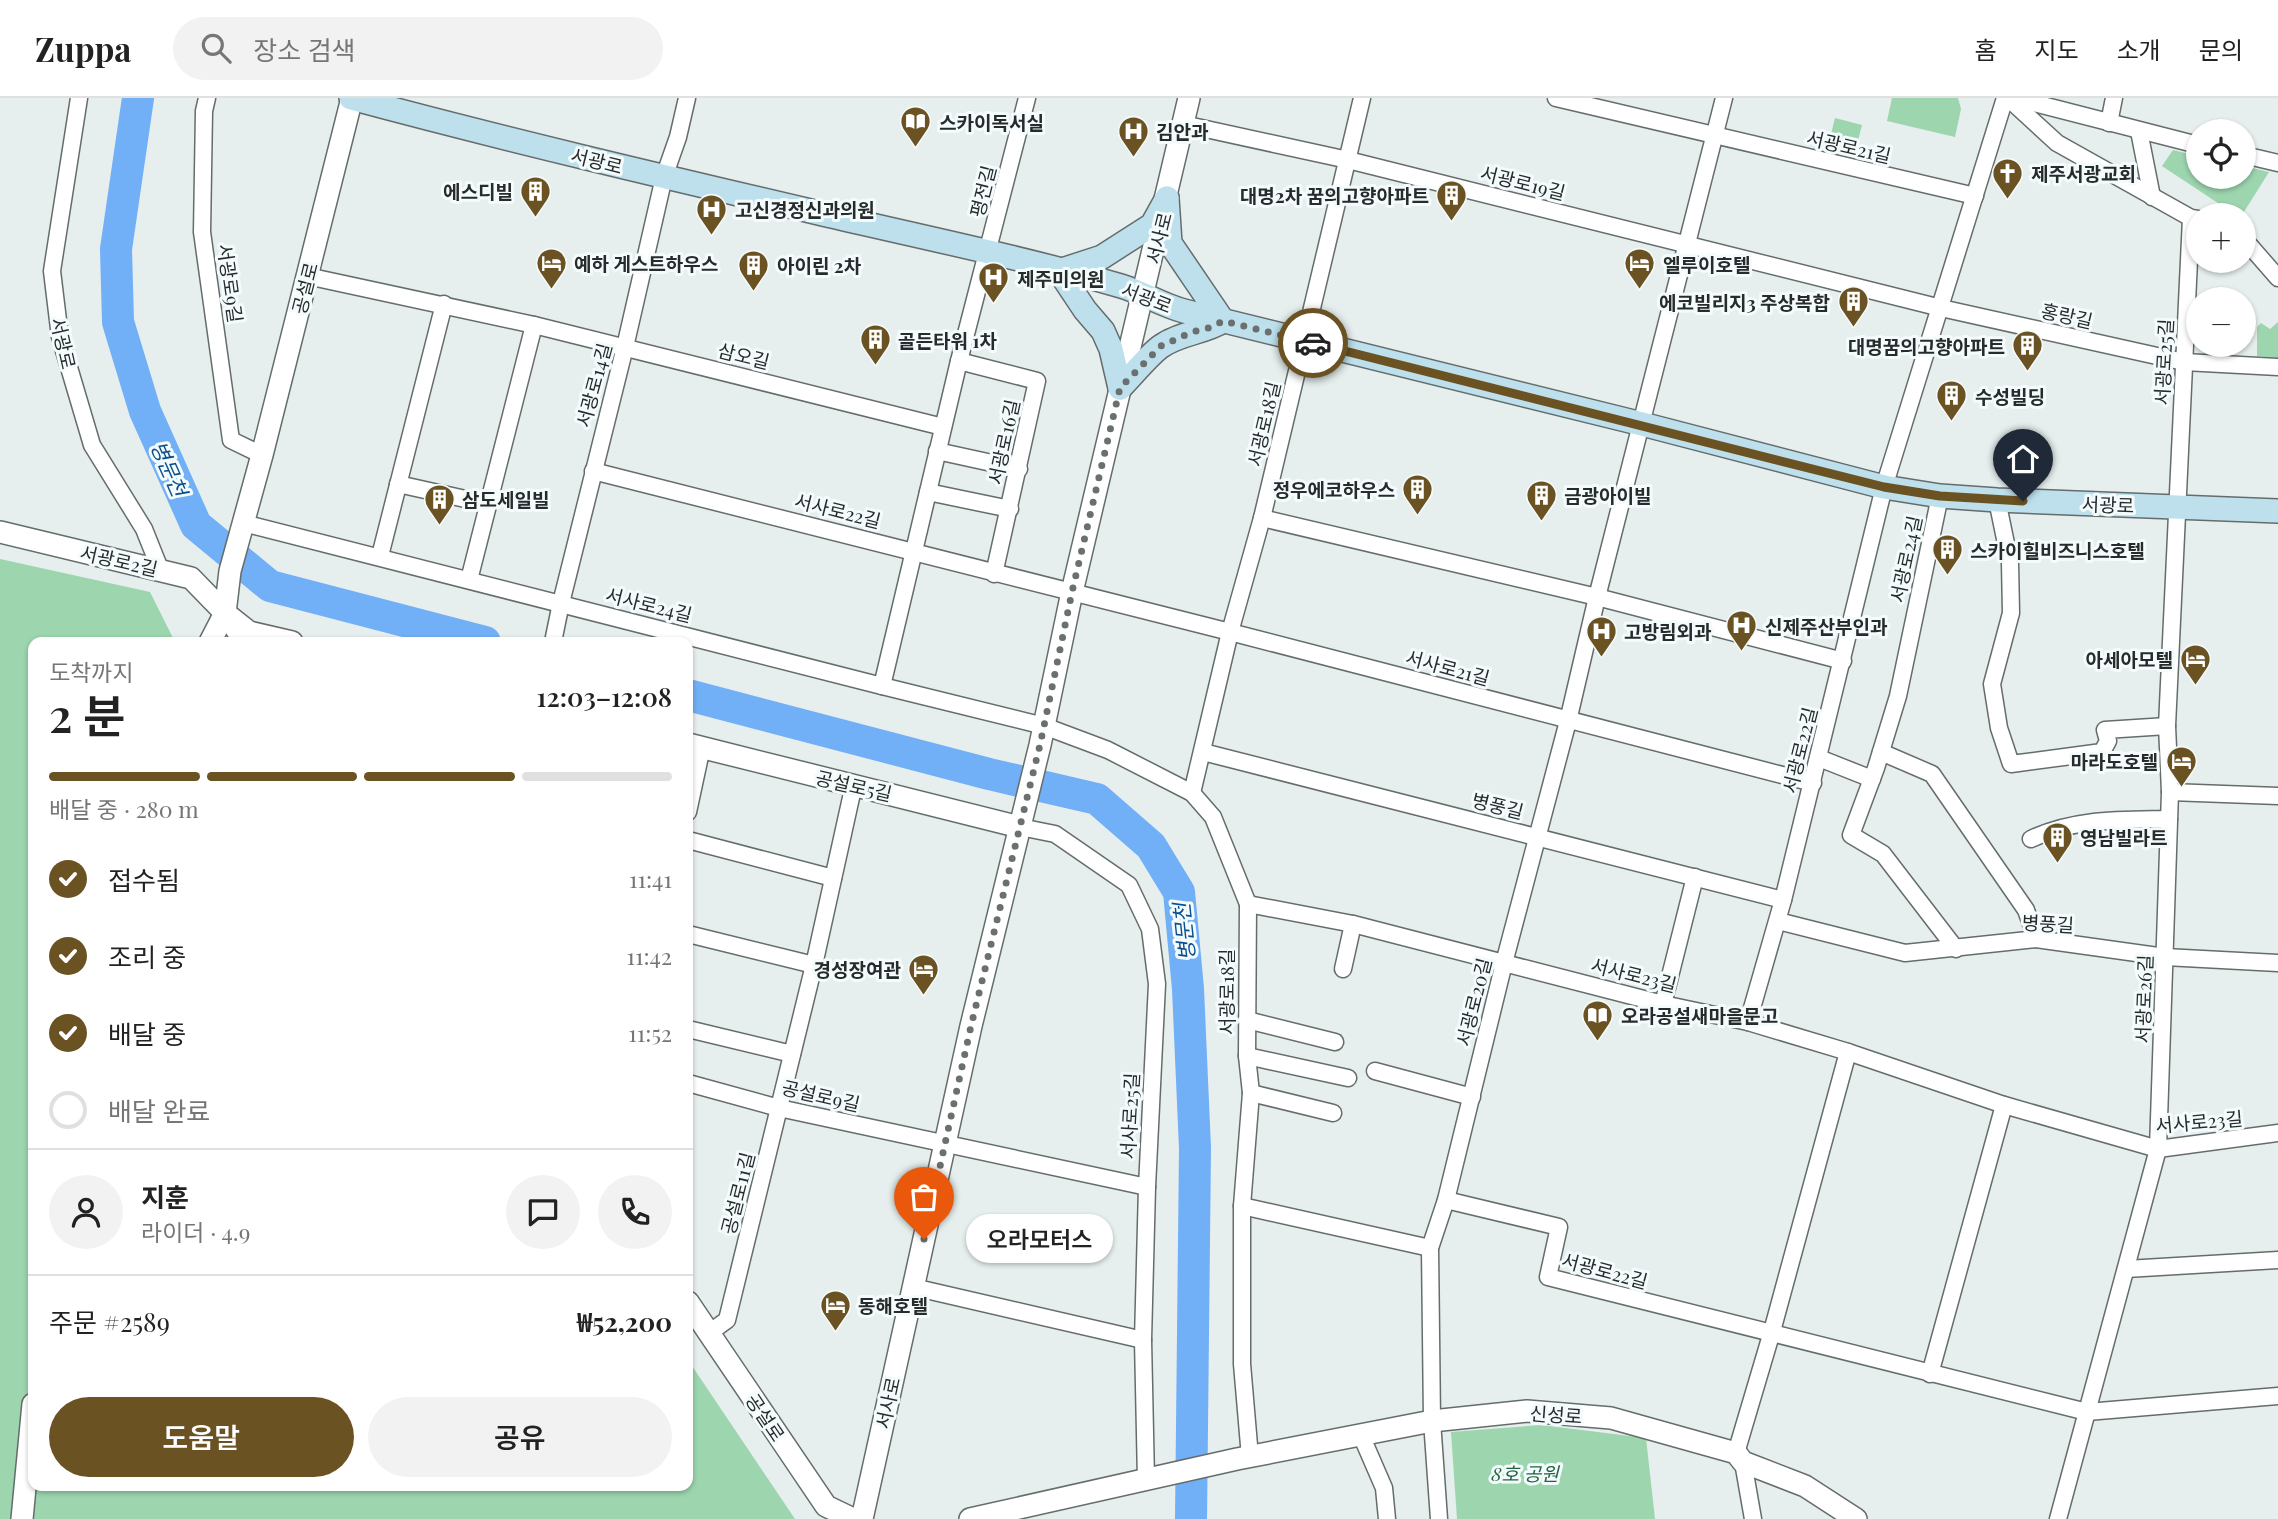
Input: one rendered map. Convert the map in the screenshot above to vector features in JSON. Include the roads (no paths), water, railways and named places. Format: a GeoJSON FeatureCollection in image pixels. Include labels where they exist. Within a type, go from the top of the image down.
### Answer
{"type":"FeatureCollection","features":[{"type":"Feature","properties":{"kind":"main road","name":"서광로"},"geometry":{"type":"LineString","coordinates":[[351,98],[664,177],[1059,271],[1144,293],[1162,305],[1223,321],[1642,424],[1884,487],[1940,496],[1997,500],[2278,511]]}},
{"type":"Feature","properties":{"kind":"main road"},"geometry":{"type":"LineString","coordinates":[[1120,388],[1111,349],[1103,331],[1059,271],[1102,257],[1152,225],[1167,198]]}},
{"type":"Feature","properties":{"kind":"main road"},"geometry":{"type":"LineString","coordinates":[[1120,388],[1161,346],[1223,321],[1170,243],[1167,198]]}},
{"type":"Feature","properties":{"kind":"street","name":"서광로"},"geometry":{"type":"LineString","coordinates":[[79,98],[52,271],[60,337],[92,445],[144,529],[160,569]]}},
{"type":"Feature","properties":{"kind":"street","name":"서광로9길"},"geometry":{"type":"LineString","coordinates":[[207,98],[204,111],[202,232],[231,440],[262,455]]}},
{"type":"Feature","properties":{"kind":"street","name":"공설로"},"geometry":{"type":"LineString","coordinates":[[225,612],[230,571],[262,455],[351,98]]}},
{"type":"Feature","properties":{"kind":"street","name":"서광로14길"},"geometry":{"type":"LineString","coordinates":[[554,637],[664,177],[678,137],[687,98]]}},
{"type":"Feature","properties":{"kind":"street","name":"평전길"},"geometry":{"type":"LineString","coordinates":[[988,253],[1027,98]]}},
{"type":"Feature","properties":{"kind":"street","name":"서사로"},"geometry":{"type":"LineString","coordinates":[[862,1519],[945,1144],[1042,735],[1072,592],[1189,98]]}},
{"type":"Feature","properties":{"kind":"street"},"geometry":{"type":"LineString","coordinates":[[1304,341],[1362,98]]}},
{"type":"Feature","properties":{"kind":"street"},"geometry":{"type":"LineString","coordinates":[[1556,98],[1714,137]]}},
{"type":"Feature","properties":{"kind":"street"},"geometry":{"type":"LineString","coordinates":[[1642,424],[1724,98]]}},
{"type":"Feature","properties":{"kind":"street"},"geometry":{"type":"LineString","coordinates":[[1884,487],[2007,98]]}},
{"type":"Feature","properties":{"kind":"street","name":"서광로25길"},"geometry":{"type":"LineString","coordinates":[[2007,98],[2057,144],[2186,214]]}},
{"type":"Feature","properties":{"kind":"street"},"geometry":{"type":"LineString","coordinates":[[2015,98],[2186,142]]}},
{"type":"Feature","properties":{"kind":"street"},"geometry":{"type":"LineString","coordinates":[[2109,123],[2114,98]]}},
{"type":"Feature","properties":{"kind":"street","name":"서광로19길"},"geometry":{"type":"LineString","coordinates":[[1183,124],[1348,160],[1687,245]]}},
{"type":"Feature","properties":{"kind":"street"},"geometry":{"type":"LineString","coordinates":[[2139,131],[2152,197]]}},
{"type":"Feature","properties":{"kind":"street","name":"서광로21길"},"geometry":{"type":"LineString","coordinates":[[1714,137],[1975,197]]}},
{"type":"Feature","properties":{"kind":"street"},"geometry":{"type":"LineString","coordinates":[[2256,158],[2278,163]]}},
{"type":"Feature","properties":{"kind":"street"},"geometry":{"type":"LineString","coordinates":[[1687,245],[1941,308]]}},
{"type":"Feature","properties":{"kind":"street"},"geometry":{"type":"LineString","coordinates":[[882,686],[959,361],[988,253]]}},
{"type":"Feature","properties":{"kind":"street"},"geometry":{"type":"LineString","coordinates":[[2256,253],[2278,278]]}},
{"type":"Feature","properties":{"kind":"street","name":"서광로25길"},"geometry":{"type":"LineString","coordinates":[[2178,507],[2190,273]]}},
{"type":"Feature","properties":{"kind":"street","name":"삼오길"},"geometry":{"type":"LineString","coordinates":[[307,276],[534,325],[943,428]]}},
{"type":"Feature","properties":{"kind":"street"},"geometry":{"type":"LineString","coordinates":[[380,556],[444,304]]}},
{"type":"Feature","properties":{"kind":"street","name":"홍랑길"},"geometry":{"type":"LineString","coordinates":[[1941,308],[2184,362],[2278,367]]}},
{"type":"Feature","properties":{"kind":"street"},"geometry":{"type":"LineString","coordinates":[[469,580],[534,325]]}},
{"type":"Feature","properties":{"kind":"street","name":"서광로18길"},"geometry":{"type":"LineString","coordinates":[[1192,793],[1304,341]]}},
{"type":"Feature","properties":{"kind":"street","name":"서광로16길"},"geometry":{"type":"LineString","coordinates":[[928,492],[1010,509],[1037,381],[959,361]]}},
{"type":"Feature","properties":{"kind":"street","name":"서광로20길"},"geometry":{"type":"LineString","coordinates":[[1439,1519],[1432,1421],[1430,1248],[1446,1200],[1642,424]]}},
{"type":"Feature","properties":{"kind":"street"},"geometry":{"type":"LineString","coordinates":[[937,451],[1019,469]]}},
{"type":"Feature","properties":{"kind":"street","name":"서사로22길"},"geometry":{"type":"LineString","coordinates":[[593,471],[1072,592]]}},
{"type":"Feature","properties":{"kind":"street"},"geometry":{"type":"LineString","coordinates":[[398,484],[488,504]]}},
{"type":"Feature","properties":{"kind":"street","name":"서광로22길"},"geometry":{"type":"LineString","coordinates":[[1748,1022],[1778,920],[1813,783],[1884,487]]}},
{"type":"Feature","properties":{"kind":"street","name":"서광로24길"},"geometry":{"type":"LineString","coordinates":[[1940,496],[1898,696],[1851,835],[1883,854],[1956,949]]}},
{"type":"Feature","properties":{"kind":"street"},"geometry":{"type":"LineString","coordinates":[[1997,500],[2010,564],[2011,613],[1992,684],[1999,728],[2011,764],[2102,752],[2108,741],[2105,730],[2167,726]]}},
{"type":"Feature","properties":{"kind":"street","name":"서광로26길"},"geometry":{"type":"LineString","coordinates":[[2058,1519],[2158,1149],[2170,792],[2167,726],[2178,507]]}},
{"type":"Feature","properties":{"kind":"street"},"geometry":{"type":"LineString","coordinates":[[994,574],[1010,509]]}},
{"type":"Feature","properties":{"kind":"street"},"geometry":{"type":"LineString","coordinates":[[1262,517],[1597,597],[1843,661]]}},
{"type":"Feature","properties":{"kind":"street","name":"서사로24길"},"geometry":{"type":"LineString","coordinates":[[243,523],[380,556],[469,580],[559,609],[676,637]]}},
{"type":"Feature","properties":{"kind":"street","name":"서광로2길"},"geometry":{"type":"LineString","coordinates":[[0,532],[191,578],[225,612]]}},
{"type":"Feature","properties":{"kind":"street","name":"서사로21길"},"geometry":{"type":"LineString","coordinates":[[1072,592],[1813,783]]}},
{"type":"Feature","properties":{"kind":"street"},"geometry":{"type":"LineString","coordinates":[[212,637],[225,612]]}},
{"type":"Feature","properties":{"kind":"street"},"geometry":{"type":"LineString","coordinates":[[225,612],[242,637]]}},
{"type":"Feature","properties":{"kind":"street"},"geometry":{"type":"LineString","coordinates":[[225,612],[249,632],[270,637]]}},
{"type":"Feature","properties":{"kind":"street","name":"서사로24길"},"geometry":{"type":"LineString","coordinates":[[693,641],[882,686],[1042,735]]}},
{"type":"Feature","properties":{"kind":"street","name":"서광로18길"},"geometry":{"type":"LineString","coordinates":[[1042,735],[1108,750],[1192,793],[1213,817],[1248,904],[1247,1056],[1251,1093],[1242,1206],[1244,1458]]}},
{"type":"Feature","properties":{"kind":"street"},"geometry":{"type":"LineString","coordinates":[[693,764],[695,745]]}},
{"type":"Feature","properties":{"kind":"street","name":"공설로5길"},"geometry":{"type":"LineString","coordinates":[[695,745],[762,764],[1022,819]]}},
{"type":"Feature","properties":{"kind":"street","name":"병풍길"},"geometry":{"type":"LineString","coordinates":[[1203,752],[1783,900]]}},
{"type":"Feature","properties":{"kind":"street"},"geometry":{"type":"LineString","coordinates":[[1881,752],[1932,774],[2026,910],[2036,939]]}},
{"type":"Feature","properties":{"kind":"street"},"geometry":{"type":"LineString","coordinates":[[1819,758],[1872,779]]}},
{"type":"Feature","properties":{"kind":"street","name":"공설로11길"},"geometry":{"type":"LineString","coordinates":[[709,1334],[727,1320],[814,965],[854,784]]}},
{"type":"Feature","properties":{"kind":"street"},"geometry":{"type":"LineString","coordinates":[[2170,792],[2278,796]]}},
{"type":"Feature","properties":{"kind":"street","name":"서사로25길"},"geometry":{"type":"LineString","coordinates":[[1022,819],[1055,834],[1129,885],[1150,929],[1157,984],[1143,1340],[1146,1480]]}},
{"type":"Feature","properties":{"kind":"street"},"geometry":{"type":"LineString","coordinates":[[2031,839],[2053,828],[2096,821],[2169,819]]}},
{"type":"Feature","properties":{"kind":"street"},"geometry":{"type":"LineString","coordinates":[[693,841],[833,878]]}},
{"type":"Feature","properties":{"kind":"street"},"geometry":{"type":"LineString","coordinates":[[1663,1004],[1695,877]]}},
{"type":"Feature","properties":{"kind":"street","name":"서사로23길"},"geometry":{"type":"LineString","coordinates":[[1248,904],[1353,923],[1663,1004],[1748,1022],[1848,1052],[2004,1105],[2158,1149],[2278,1133]]}},
{"type":"Feature","properties":{"kind":"street","name":"병풍길"},"geometry":{"type":"LineString","coordinates":[[1778,920],[1905,953],[2036,939],[2165,957],[2278,963]]}},
{"type":"Feature","properties":{"kind":"street"},"geometry":{"type":"LineString","coordinates":[[1343,969],[1353,923]]}},
{"type":"Feature","properties":{"kind":"street"},"geometry":{"type":"LineString","coordinates":[[693,935],[814,965]]}},
{"type":"Feature","properties":{"kind":"street"},"geometry":{"type":"LineString","coordinates":[[1247,1020],[1335,1042]]}},
{"type":"Feature","properties":{"kind":"street"},"geometry":{"type":"LineString","coordinates":[[693,1030],[792,1054]]}},
{"type":"Feature","properties":{"kind":"street"},"geometry":{"type":"LineString","coordinates":[[1753,1519],[1739,1457],[1848,1052]]}},
{"type":"Feature","properties":{"kind":"street"},"geometry":{"type":"LineString","coordinates":[[1247,1056],[1348,1078]]}},
{"type":"Feature","properties":{"kind":"street"},"geometry":{"type":"LineString","coordinates":[[1375,1071],[1472,1097]]}},
{"type":"Feature","properties":{"kind":"street","name":"공설로9길"},"geometry":{"type":"LineString","coordinates":[[693,1084],[779,1108],[945,1144]]}},
{"type":"Feature","properties":{"kind":"street"},"geometry":{"type":"LineString","coordinates":[[1251,1093],[1333,1113]]}},
{"type":"Feature","properties":{"kind":"street"},"geometry":{"type":"LineString","coordinates":[[1930,1374],[2004,1105]]}},
{"type":"Feature","properties":{"kind":"street"},"geometry":{"type":"LineString","coordinates":[[945,1144],[1147,1187]]}},
{"type":"Feature","properties":{"kind":"street","name":"서광로22길"},"geometry":{"type":"LineString","coordinates":[[1446,1200],[1559,1227],[1548,1277],[2087,1412]]}},
{"type":"Feature","properties":{"kind":"street"},"geometry":{"type":"LineString","coordinates":[[1242,1206],[1430,1248]]}},
{"type":"Feature","properties":{"kind":"street"},"geometry":{"type":"LineString","coordinates":[[2126,1269],[2278,1260]]}},
{"type":"Feature","properties":{"kind":"street"},"geometry":{"type":"LineString","coordinates":[[913,1287],[1143,1340]]}},
{"type":"Feature","properties":{"kind":"street","name":"공설로"},"geometry":{"type":"LineString","coordinates":[[693,1310],[827,1506],[853,1519]]}},
{"type":"Feature","properties":{"kind":"street"},"geometry":{"type":"LineString","coordinates":[[2087,1412],[2278,1396]]}},
{"type":"Feature","properties":{"kind":"street","name":"신성로"},"geometry":{"type":"LineString","coordinates":[[1146,1480],[1432,1421],[1527,1412],[1611,1418],[1739,1457],[1805,1486],[1856,1519]]}},
{"type":"Feature","properties":{"kind":"street"},"geometry":{"type":"LineString","coordinates":[[1361,1435],[1384,1488],[1387,1519]]}},
{"type":"Feature","properties":{"kind":"street"},"geometry":{"type":"LineString","coordinates":[[22,1519],[28,1456]]}},
{"type":"Feature","properties":{"kind":"street"},"geometry":{"type":"LineString","coordinates":[[970,1519],[1146,1480]]}},
{"type":"Feature","properties":{"kind":"waterway","name":"병문천"},"geometry":{"type":"LineString","coordinates":[[138,98],[116,249],[118,322],[145,411],[196,525],[270,586],[466,637]]}},
{"type":"Feature","properties":{"kind":"waterway","name":"병문천"},"geometry":{"type":"LineString","coordinates":[[693,696],[989,774],[1097,799],[1151,846],[1179,892],[1188,989],[1195,1148],[1191,1519]]}},
{"type":"Feature","properties":{"kind":"place","name":"스카이독서실"},"geometry":{"type":"Point","coordinates":[916,149]}},
{"type":"Feature","properties":{"kind":"place","name":"김안과"},"geometry":{"type":"Point","coordinates":[1133,158]}},
{"type":"Feature","properties":{"kind":"place","name":"제주서광교회"},"geometry":{"type":"Point","coordinates":[2008,200]}},
{"type":"Feature","properties":{"kind":"place","name":"에스디빌"},"geometry":{"type":"Point","coordinates":[536,218]}},
{"type":"Feature","properties":{"kind":"place","name":"대명2차 꿈의고향아파트"},"geometry":{"type":"Point","coordinates":[1452,222]}},
{"type":"Feature","properties":{"kind":"place","name":"고신경정신과의원"},"geometry":{"type":"Point","coordinates":[712,236]}},
{"type":"Feature","properties":{"kind":"place","name":"예하 게스트하우스"},"geometry":{"type":"Point","coordinates":[551,290]}},
{"type":"Feature","properties":{"kind":"place","name":"엘루이호텔"},"geometry":{"type":"Point","coordinates":[1640,291]}},
{"type":"Feature","properties":{"kind":"place","name":"아이린 2차"},"geometry":{"type":"Point","coordinates":[754,292]}},
{"type":"Feature","properties":{"kind":"place","name":"제주미의원"},"geometry":{"type":"Point","coordinates":[994,305]}},
{"type":"Feature","properties":{"kind":"place","name":"에코빌리지3 주상복합"},"geometry":{"type":"Point","coordinates":[1853,329]}},
{"type":"Feature","properties":{"kind":"place","name":"골든타워 1차"},"geometry":{"type":"Point","coordinates":[875,367]}},
{"type":"Feature","properties":{"kind":"place","name":"대명꿈의고향아파트"},"geometry":{"type":"Point","coordinates":[2028,373]}},
{"type":"Feature","properties":{"kind":"place","name":"수성빌딩"},"geometry":{"type":"Point","coordinates":[1952,423]}},
{"type":"Feature","properties":{"kind":"place","name":"정우에코하우스"},"geometry":{"type":"Point","coordinates":[1418,516]}},
{"type":"Feature","properties":{"kind":"place","name":"금광아이빌"},"geometry":{"type":"Point","coordinates":[1541,522]}},
{"type":"Feature","properties":{"kind":"place","name":"삼도세일빌"},"geometry":{"type":"Point","coordinates":[439,526]}},
{"type":"Feature","properties":{"kind":"place","name":"스카이힐비즈니스호텔"},"geometry":{"type":"Point","coordinates":[1947,577]}},
{"type":"Feature","properties":{"kind":"place","name":"신제주산부인과"},"geometry":{"type":"Point","coordinates":[1742,653]}},
{"type":"Feature","properties":{"kind":"place","name":"고방림외과"},"geometry":{"type":"Point","coordinates":[1601,658]}},
{"type":"Feature","properties":{"kind":"place","name":"아세아모텔"},"geometry":{"type":"Point","coordinates":[2196,686]}},
{"type":"Feature","properties":{"kind":"place","name":"마라도호텔"},"geometry":{"type":"Point","coordinates":[2181,788]}},
{"type":"Feature","properties":{"kind":"place","name":"영남빌라트"},"geometry":{"type":"Point","coordinates":[2057,864]}},
{"type":"Feature","properties":{"kind":"place","name":"경성장여관"},"geometry":{"type":"Point","coordinates":[924,996]}},
{"type":"Feature","properties":{"kind":"place","name":"오라공설새마을문고"},"geometry":{"type":"Point","coordinates":[1598,1042]}},
{"type":"Feature","properties":{"kind":"place","name":"오라모터스"},"geometry":{"type":"Point","coordinates":[924,1239]}},
{"type":"Feature","properties":{"kind":"place","name":"동해호텔"},"geometry":{"type":"Point","coordinates":[835,1332]}},
{"type":"Feature","properties":{"kind":"park label","name":"8호 공원"},"geometry":{"type":"Point","coordinates":[1525,1473]}}]}
